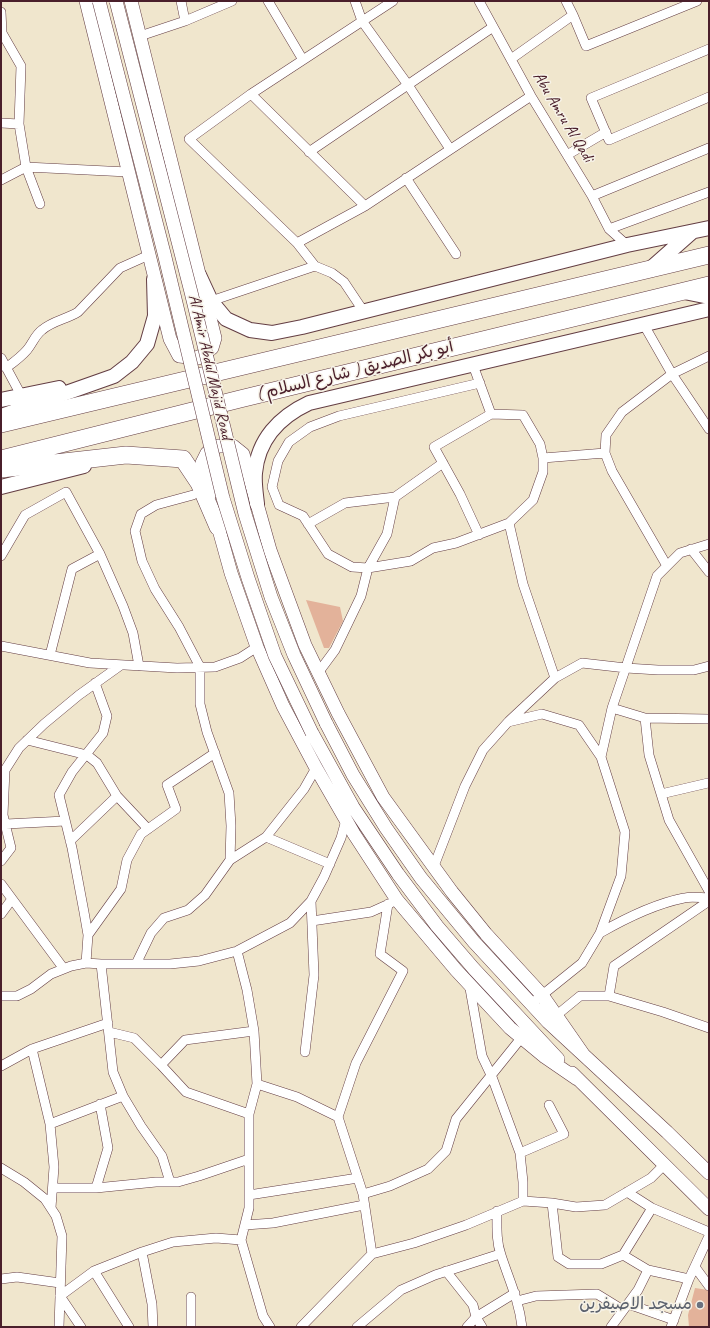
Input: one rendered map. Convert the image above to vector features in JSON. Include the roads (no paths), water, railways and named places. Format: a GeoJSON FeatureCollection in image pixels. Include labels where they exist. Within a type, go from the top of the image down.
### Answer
{"type":"FeatureCollection","features":[{"type":"Feature","properties":{"kind":"highway","name":"( شارع السلام ) أبو بكر الصديق"},"geometry":{"type":"LineString","coordinates":[[1,424],[709,255]]}},
{"type":"Feature","properties":{"kind":"highway","name":"( شارع السلام ) أبو بكر الصديق"},"geometry":{"type":"LineString","coordinates":[[1,459],[240,399],[709,285]]}},
{"type":"Feature","properties":{"kind":"highway"},"geometry":{"type":"LineString","coordinates":[[1,469],[126,455],[183,460],[200,483],[218,527]]}},
{"type":"Feature","properties":{"kind":"main road"},"geometry":{"type":"LineString","coordinates":[[86,1],[170,339],[179,356],[198,358],[212,348],[215,338],[131,1]]}},
{"type":"Feature","properties":{"kind":"main road","name":"Al Amir Abdul Majid Road"},"geometry":{"type":"LineString","coordinates":[[99,1],[164,253],[223,498],[248,578],[275,656],[312,733],[353,807],[398,874],[437,926],[474,969],[577,1079]]}},
{"type":"Feature","properties":{"kind":"main road","name":"Al Amir Abdul Majid Road"},"geometry":{"type":"LineString","coordinates":[[116,1],[191,292],[245,514],[274,604],[294,655],[326,723],[353,775],[386,828],[421,878],[474,942],[531,1004],[552,1019]]}},
{"type":"Feature","properties":{"kind":"main road"},"geometry":{"type":"LineString","coordinates":[[200,275],[211,301],[226,319],[250,330],[272,333],[364,312],[627,245],[709,228]]}},
{"type":"Feature","properties":{"kind":"main road"},"geometry":{"type":"LineString","coordinates":[[648,270],[692,232]]}},
{"type":"Feature","properties":{"kind":"main road"},"geometry":{"type":"LineString","coordinates":[[1,416],[114,376],[132,362],[147,344],[155,316],[154,279]]}},
{"type":"Feature","properties":{"kind":"main road"},"geometry":{"type":"LineString","coordinates":[[682,291],[709,297]]}},
{"type":"Feature","properties":{"kind":"main road"},"geometry":{"type":"LineString","coordinates":[[257,504],[255,474],[259,453],[262,446],[269,434],[282,420],[294,410],[309,403],[709,309]]}},
{"type":"Feature","properties":{"kind":"main road"},"geometry":{"type":"LineString","coordinates":[[1,400],[114,376]]}},
{"type":"Feature","properties":{"kind":"main road"},"geometry":{"type":"LineString","coordinates":[[709,1173],[583,1054],[552,1019],[542,995],[486,934],[383,797],[338,713],[305,645],[270,550],[243,454],[233,446],[218,446],[207,453],[202,463],[218,527],[231,573],[257,647],[283,706],[316,768],[392,902],[510,1028],[577,1079],[666,1164],[709,1209]]}},
{"type":"Feature","properties":{"kind":"main road"},"geometry":{"type":"LineString","coordinates":[[1,487],[126,455]]}},
{"type":"Feature","properties":{"kind":"street"},"geometry":{"type":"LineString","coordinates":[[181,1],[185,21]]}},
{"type":"Feature","properties":{"kind":"street"},"geometry":{"type":"LineString","coordinates":[[140,36],[185,21],[232,1]]}},
{"type":"Feature","properties":{"kind":"street"},"geometry":{"type":"LineString","coordinates":[[268,1],[303,60]]}},
{"type":"Feature","properties":{"kind":"street"},"geometry":{"type":"LineString","coordinates":[[355,1],[362,21],[450,149]]}},
{"type":"Feature","properties":{"kind":"street"},"geometry":{"type":"LineString","coordinates":[[364,312],[344,282],[332,273],[315,266],[297,243],[189,139],[251,94],[393,1]]}},
{"type":"Feature","properties":{"kind":"street","name":"Abu Amru Al Qadi"},"geometry":{"type":"LineString","coordinates":[[479,1],[531,96],[592,196],[609,228],[627,245]]}},
{"type":"Feature","properties":{"kind":"street"},"geometry":{"type":"LineString","coordinates":[[566,1],[586,46],[697,1]]}},
{"type":"Feature","properties":{"kind":"street"},"geometry":{"type":"LineString","coordinates":[[1,12],[2,33],[21,66],[19,124],[26,167],[40,204]]}},
{"type":"Feature","properties":{"kind":"street"},"geometry":{"type":"LineString","coordinates":[[511,59],[573,15]]}},
{"type":"Feature","properties":{"kind":"street"},"geometry":{"type":"LineString","coordinates":[[309,152],[493,27]]}},
{"type":"Feature","properties":{"kind":"street"},"geometry":{"type":"LineString","coordinates":[[709,49],[591,98],[610,140],[709,97]]}},
{"type":"Feature","properties":{"kind":"street"},"geometry":{"type":"LineString","coordinates":[[251,94],[365,206]]}},
{"type":"Feature","properties":{"kind":"street"},"geometry":{"type":"LineString","coordinates":[[297,243],[365,206],[531,96]]}},
{"type":"Feature","properties":{"kind":"street"},"geometry":{"type":"LineString","coordinates":[[1,123],[19,124]]}},
{"type":"Feature","properties":{"kind":"street"},"geometry":{"type":"LineString","coordinates":[[567,155],[606,132]]}},
{"type":"Feature","properties":{"kind":"street"},"geometry":{"type":"LineString","coordinates":[[592,196],[709,148]]}},
{"type":"Feature","properties":{"kind":"street"},"geometry":{"type":"LineString","coordinates":[[1,180],[26,167],[128,172]]}},
{"type":"Feature","properties":{"kind":"street"},"geometry":{"type":"LineString","coordinates":[[406,178],[456,254]]}},
{"type":"Feature","properties":{"kind":"street"},"geometry":{"type":"LineString","coordinates":[[609,228],[709,192]]}},
{"type":"Feature","properties":{"kind":"street"},"geometry":{"type":"LineString","coordinates":[[6,368],[28,349],[35,337],[44,328],[74,314],[90,300],[120,268],[149,255]]}},
{"type":"Feature","properties":{"kind":"street"},"geometry":{"type":"LineString","coordinates":[[211,301],[315,266]]}},
{"type":"Feature","properties":{"kind":"street"},"geometry":{"type":"LineString","coordinates":[[644,325],[672,374],[709,429]]}},
{"type":"Feature","properties":{"kind":"street"},"geometry":{"type":"LineString","coordinates":[[667,566],[612,471],[605,453],[606,435],[622,412],[672,374],[709,356]]}},
{"type":"Feature","properties":{"kind":"street"},"geometry":{"type":"LineString","coordinates":[[1,358],[21,395]]}},
{"type":"Feature","properties":{"kind":"street"},"geometry":{"type":"LineString","coordinates":[[473,365],[491,414]]}},
{"type":"Feature","properties":{"kind":"street"},"geometry":{"type":"LineString","coordinates":[[479,535],[460,494],[434,447],[491,414],[523,415],[540,444],[543,458],[543,472],[533,500],[509,522],[479,535],[456,543],[433,548],[411,560],[368,568],[352,566],[328,554],[303,516],[279,505],[272,487],[278,461],[289,442],[310,427],[339,416],[480,383]]}},
{"type":"Feature","properties":{"kind":"street"},"geometry":{"type":"LineString","coordinates":[[543,458],[605,453]]}},
{"type":"Feature","properties":{"kind":"street"},"geometry":{"type":"LineString","coordinates":[[308,524],[345,503],[395,497],[443,463]]}},
{"type":"Feature","properties":{"kind":"street"},"geometry":{"type":"LineString","coordinates":[[1,556],[25,515],[66,492],[100,554],[123,606],[133,633],[139,666]]}},
{"type":"Feature","properties":{"kind":"street"},"geometry":{"type":"LineString","coordinates":[[193,495],[156,505],[141,514],[135,531],[142,561],[155,589],[179,627],[200,668],[200,704],[207,732],[229,793],[232,826],[230,860]]}},
{"type":"Feature","properties":{"kind":"street"},"geometry":{"type":"LineString","coordinates":[[318,673],[335,650],[361,596],[368,568],[387,534],[395,497]]}},
{"type":"Feature","properties":{"kind":"street"},"geometry":{"type":"LineString","coordinates":[[509,522],[523,584],[555,678]]}},
{"type":"Feature","properties":{"kind":"street"},"geometry":{"type":"LineString","coordinates":[[601,757],[612,708],[657,576],[680,553],[709,544]]}},
{"type":"Feature","properties":{"kind":"street"},"geometry":{"type":"LineString","coordinates":[[691,549],[709,572]]}},
{"type":"Feature","properties":{"kind":"street"},"geometry":{"type":"LineString","coordinates":[[50,655],[72,569],[100,554]]}},
{"type":"Feature","properties":{"kind":"street"},"geometry":{"type":"LineString","coordinates":[[1,646],[90,663],[177,668],[215,667],[240,658],[257,647]]}},
{"type":"Feature","properties":{"kind":"street"},"geometry":{"type":"LineString","coordinates":[[434,866],[465,786],[483,750],[508,722],[555,678],[582,663],[626,668],[694,670],[709,666]]}},
{"type":"Feature","properties":{"kind":"street"},"geometry":{"type":"LineString","coordinates":[[1,861],[11,848],[3,815],[3,769],[19,748],[44,724],[122,665]]}},
{"type":"Feature","properties":{"kind":"street"},"geometry":{"type":"LineString","coordinates":[[86,963],[88,935],[70,841],[59,795],[72,772],[103,733],[106,716],[95,684]]}},
{"type":"Feature","properties":{"kind":"street"},"geometry":{"type":"LineString","coordinates":[[612,708],[646,718],[709,719]]}},
{"type":"Feature","properties":{"kind":"street"},"geometry":{"type":"LineString","coordinates":[[508,722],[542,714],[579,725],[601,757],[625,832],[621,876],[600,933],[582,963],[531,1004]]}},
{"type":"Feature","properties":{"kind":"street"},"geometry":{"type":"LineString","coordinates":[[646,718],[649,755],[669,820],[709,891]]}},
{"type":"Feature","properties":{"kind":"street"},"geometry":{"type":"LineString","coordinates":[[27,740],[87,755],[97,763],[117,796],[148,829]]}},
{"type":"Feature","properties":{"kind":"street"},"geometry":{"type":"LineString","coordinates":[[88,935],[121,889],[127,860],[141,834],[176,809],[167,785],[215,753]]}},
{"type":"Feature","properties":{"kind":"street"},"geometry":{"type":"LineString","coordinates":[[136,964],[151,933],[164,918],[188,910],[205,894],[230,860],[266,836],[304,789],[316,768]]}},
{"type":"Feature","properties":{"kind":"street"},"geometry":{"type":"LineString","coordinates":[[661,794],[709,784]]}},
{"type":"Feature","properties":{"kind":"street"},"geometry":{"type":"LineString","coordinates":[[70,841],[117,796]]}},
{"type":"Feature","properties":{"kind":"street"},"geometry":{"type":"LineString","coordinates":[[1,996],[17,996],[31,989],[51,974],[86,963],[184,963],[199,961],[237,951],[290,923],[311,902],[330,864],[341,838],[346,820]]}},
{"type":"Feature","properties":{"kind":"street"},"geometry":{"type":"LineString","coordinates":[[6,824],[66,822]]}},
{"type":"Feature","properties":{"kind":"street"},"geometry":{"type":"LineString","coordinates":[[266,836],[330,864]]}},
{"type":"Feature","properties":{"kind":"street"},"geometry":{"type":"LineString","coordinates":[[1,884],[64,969]]}},
{"type":"Feature","properties":{"kind":"street"},"geometry":{"type":"LineString","coordinates":[[600,933],[623,920],[651,908],[685,897],[709,900]]}},
{"type":"Feature","properties":{"kind":"street"},"geometry":{"type":"LineString","coordinates":[[1,914],[12,899]]}},
{"type":"Feature","properties":{"kind":"street"},"geometry":{"type":"LineString","coordinates":[[609,996],[614,966],[709,900]]}},
{"type":"Feature","properties":{"kind":"street"},"geometry":{"type":"LineString","coordinates":[[305,1052],[314,975],[311,902]]}},
{"type":"Feature","properties":{"kind":"street"},"geometry":{"type":"LineString","coordinates":[[312,921],[371,912],[392,902]]}},
{"type":"Feature","properties":{"kind":"street"},"geometry":{"type":"LineString","coordinates":[[372,1254],[363,1194],[338,1117],[356,1063],[403,971],[380,954],[392,902]]}},
{"type":"Feature","properties":{"kind":"street"},"geometry":{"type":"LineString","coordinates":[[237,951],[247,990],[254,1031],[257,1084],[249,1114],[249,1208],[241,1240],[263,1316],[270,1327]]}},
{"type":"Feature","properties":{"kind":"street"},"geometry":{"type":"LineString","coordinates":[[101,964],[113,1072],[123,1096],[141,1126],[162,1156],[170,1182]]}},
{"type":"Feature","properties":{"kind":"street"},"geometry":{"type":"LineString","coordinates":[[468,984],[482,1056],[492,1077],[520,1153],[523,1201]]}},
{"type":"Feature","properties":{"kind":"street"},"geometry":{"type":"LineString","coordinates":[[552,1019],[580,996],[609,996],[663,1012],[709,1028]]}},
{"type":"Feature","properties":{"kind":"street"},"geometry":{"type":"LineString","coordinates":[[1,1066],[32,1049],[109,1028],[134,1038],[186,1092],[249,1114]]}},
{"type":"Feature","properties":{"kind":"street"},"geometry":{"type":"LineString","coordinates":[[161,1065],[185,1040],[254,1031]]}},
{"type":"Feature","properties":{"kind":"street"},"geometry":{"type":"LineString","coordinates":[[363,1194],[390,1186],[428,1170],[446,1151],[456,1119],[492,1077],[522,1038]]}},
{"type":"Feature","properties":{"kind":"street"},"geometry":{"type":"LineString","coordinates":[[32,1049],[50,1124],[54,1167],[51,1208]]}},
{"type":"Feature","properties":{"kind":"street"},"geometry":{"type":"LineString","coordinates":[[257,1084],[297,1096],[338,1117]]}},
{"type":"Feature","properties":{"kind":"street"},"geometry":{"type":"LineString","coordinates":[[50,1124],[123,1096]]}},
{"type":"Feature","properties":{"kind":"street"},"geometry":{"type":"LineString","coordinates":[[96,1188],[108,1148],[100,1104]]}},
{"type":"Feature","properties":{"kind":"street"},"geometry":{"type":"LineString","coordinates":[[520,1153],[564,1134],[549,1105]]}},
{"type":"Feature","properties":{"kind":"street"},"geometry":{"type":"LineString","coordinates":[[53,1188],[96,1188],[178,1182],[249,1159]]}},
{"type":"Feature","properties":{"kind":"street"},"geometry":{"type":"LineString","coordinates":[[301,1327],[372,1254],[414,1243],[466,1225],[523,1201],[552,1202],[576,1207],[605,1205],[651,1178],[666,1164]]}},
{"type":"Feature","properties":{"kind":"street"},"geometry":{"type":"LineString","coordinates":[[1,1168],[24,1182],[45,1199],[56,1216],[62,1236],[59,1327]]}},
{"type":"Feature","properties":{"kind":"street"},"geometry":{"type":"LineString","coordinates":[[249,1195],[358,1178]]}},
{"type":"Feature","properties":{"kind":"street"},"geometry":{"type":"LineString","coordinates":[[627,1192],[652,1208],[709,1232]]}},
{"type":"Feature","properties":{"kind":"street"},"geometry":{"type":"LineString","coordinates":[[552,1202],[558,1258],[568,1264],[600,1264],[623,1255],[652,1208]]}},
{"type":"Feature","properties":{"kind":"street"},"geometry":{"type":"LineString","coordinates":[[245,1225],[273,1223],[364,1205]]}},
{"type":"Feature","properties":{"kind":"street"},"geometry":{"type":"LineString","coordinates":[[497,1211],[497,1235],[500,1254],[520,1310],[522,1327]]}},
{"type":"Feature","properties":{"kind":"street"},"geometry":{"type":"LineString","coordinates":[[467,1327],[476,1317],[516,1297],[597,1294],[626,1307],[672,1324],[689,1279],[709,1236]]}},
{"type":"Feature","properties":{"kind":"street"},"geometry":{"type":"LineString","coordinates":[[60,1296],[94,1271],[142,1252],[173,1242],[216,1238],[241,1240]]}},
{"type":"Feature","properties":{"kind":"street"},"geometry":{"type":"LineString","coordinates":[[142,1252],[152,1304],[153,1327]]}},
{"type":"Feature","properties":{"kind":"street"},"geometry":{"type":"LineString","coordinates":[[357,1327],[401,1290],[435,1274],[500,1254]]}},
{"type":"Feature","properties":{"kind":"street"},"geometry":{"type":"LineString","coordinates":[[623,1255],[648,1270],[689,1279]]}},
{"type":"Feature","properties":{"kind":"street"},"geometry":{"type":"LineString","coordinates":[[695,1267],[709,1286]]}},
{"type":"Feature","properties":{"kind":"street"},"geometry":{"type":"LineString","coordinates":[[611,1327],[638,1290],[648,1270]]}},
{"type":"Feature","properties":{"kind":"street"},"geometry":{"type":"LineString","coordinates":[[94,1271],[129,1327]]}},
{"type":"Feature","properties":{"kind":"street"},"geometry":{"type":"LineString","coordinates":[[446,1271],[473,1305],[476,1317],[482,1327]]}},
{"type":"Feature","properties":{"kind":"street"},"geometry":{"type":"LineString","coordinates":[[1,1279],[4,1277],[17,1277],[60,1283]]}},
{"type":"Feature","properties":{"kind":"street"},"geometry":{"type":"LineString","coordinates":[[60,1296],[80,1327]]}},
{"type":"Feature","properties":{"kind":"street"},"geometry":{"type":"LineString","coordinates":[[191,1297],[191,1327]]}},
{"type":"Feature","properties":{"kind":"place","name":"مسجد الاصيفرين"},"geometry":{"type":"Point","coordinates":[700,1305]}}]}
